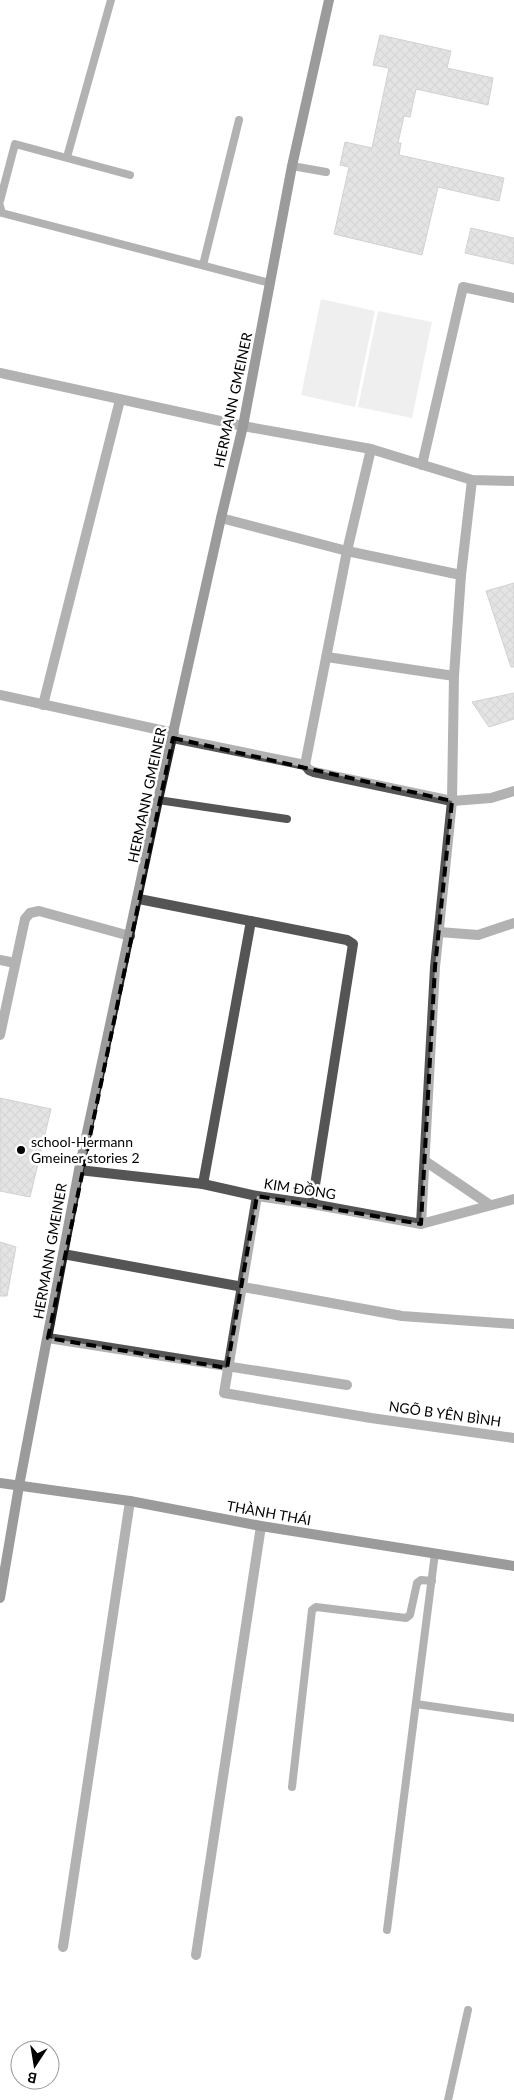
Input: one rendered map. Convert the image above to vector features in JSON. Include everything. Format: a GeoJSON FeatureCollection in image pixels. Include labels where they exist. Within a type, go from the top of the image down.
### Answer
{"type":"FeatureCollection","features":[{"type":"Feature","properties":{"kind":"street","name":"HERMANN GMEINER"},"geometry":{"type":"LineString","coordinates":[[0,1598],[19,1486],[79,1170],[139,899],[158,800],[243,426],[292,166],[329,0]]}},
{"type":"Feature","properties":{"kind":"street"},"geometry":{"type":"LineString","coordinates":[[422,465],[463,288],[514,298]]}},
{"type":"Feature","properties":{"kind":"street"},"geometry":{"type":"LineString","coordinates":[[1,376],[243,426],[371,449],[472,480],[514,481]]}},
{"type":"Feature","properties":{"kind":"street"},"geometry":{"type":"LineString","coordinates":[[43,705],[120,400]]}},
{"type":"Feature","properties":{"kind":"street"},"geometry":{"type":"LineString","coordinates":[[305,765],[348,551],[371,449]]}},
{"type":"Feature","properties":{"kind":"street"},"geometry":{"type":"LineString","coordinates":[[421,1224],[435,967],[452,801],[454,676],[461,574],[472,480]]}},
{"type":"Feature","properties":{"kind":"street"},"geometry":{"type":"LineString","coordinates":[[221,518],[348,551],[461,574]]}},
{"type":"Feature","properties":{"kind":"street"},"geometry":{"type":"LineString","coordinates":[[327,657],[454,676]]}},
{"type":"Feature","properties":{"kind":"street"},"geometry":{"type":"LineString","coordinates":[[0,695],[305,765],[314,772],[452,801],[491,798],[514,791]]}},
{"type":"Feature","properties":{"kind":"street"},"geometry":{"type":"LineString","coordinates":[[139,899],[347,940],[353,944],[312,1204]]}},
{"type":"Feature","properties":{"kind":"street"},"geometry":{"type":"LineString","coordinates":[[0,1035],[15,963],[26,919],[30,913],[39,911],[130,936]]}},
{"type":"Feature","properties":{"kind":"street"},"geometry":{"type":"LineString","coordinates":[[203,1184],[251,921]]}},
{"type":"Feature","properties":{"kind":"street"},"geometry":{"type":"LineString","coordinates":[[439,932],[478,935],[514,923]]}},
{"type":"Feature","properties":{"kind":"street"},"geometry":{"type":"LineString","coordinates":[[0,960],[15,963]]}},
{"type":"Feature","properties":{"kind":"street"},"geometry":{"type":"LineString","coordinates":[[425,1161],[490,1206]]}},
{"type":"Feature","properties":{"kind":"street","name":"KIM ĐỒNG"},"geometry":{"type":"LineString","coordinates":[[79,1170],[203,1184],[257,1196],[421,1224],[514,1199]]}},
{"type":"Feature","properties":{"kind":"street"},"geometry":{"type":"LineString","coordinates":[[227,1368],[257,1196]]}},
{"type":"Feature","properties":{"kind":"street"},"geometry":{"type":"LineString","coordinates":[[63,1254],[402,1316],[514,1324]]}},
{"type":"Feature","properties":{"kind":"street"},"geometry":{"type":"LineString","coordinates":[[48,1338],[227,1368],[347,1385]]}},
{"type":"Feature","properties":{"kind":"street","name":"NGÕ B YÊN BÌNH"},"geometry":{"type":"LineString","coordinates":[[227,1368],[224,1393],[372,1418],[514,1438]]}},
{"type":"Feature","properties":{"kind":"street","name":"THÀNH THÁI"},"geometry":{"type":"LineString","coordinates":[[0,1484],[130,1502],[261,1526],[514,1566]]}},
{"type":"Feature","properties":{"kind":"street"},"geometry":{"type":"LineString","coordinates":[[63,1947],[130,1502]]}},
{"type":"Feature","properties":{"kind":"street"},"geometry":{"type":"LineString","coordinates":[[196,1955],[261,1526]]}},
{"type":"Feature","properties":{"kind":"lane"},"geometry":{"type":"LineString","coordinates":[[67,157],[111,0]]}},
{"type":"Feature","properties":{"kind":"lane"},"geometry":{"type":"LineString","coordinates":[[203,265],[239,120]]}},
{"type":"Feature","properties":{"kind":"lane"},"geometry":{"type":"LineString","coordinates":[[0,201],[15,144],[130,175]]}},
{"type":"Feature","properties":{"kind":"lane"},"geometry":{"type":"LineString","coordinates":[[292,166],[326,172]]}},
{"type":"Feature","properties":{"kind":"lane"},"geometry":{"type":"LineString","coordinates":[[0,206],[2,213],[270,282]]}},
{"type":"Feature","properties":{"kind":"lane"},"geometry":{"type":"LineString","coordinates":[[158,800],[287,819]]}},
{"type":"Feature","properties":{"kind":"lane"},"geometry":{"type":"LineString","coordinates":[[387,1930],[435,1554]]}},
{"type":"Feature","properties":{"kind":"lane"},"geometry":{"type":"LineString","coordinates":[[292,1787],[312,1610],[316,1607],[406,1618],[410,1615],[417,1582],[422,1580],[432,1581]]}},
{"type":"Feature","properties":{"kind":"lane"},"geometry":{"type":"LineString","coordinates":[[416,1704],[514,1718]]}},
{"type":"Feature","properties":{"kind":"lane"},"geometry":{"type":"LineString","coordinates":[[448,2100],[468,2010]]}},
{"type":"Feature","properties":{"kind":"highlighted area"},"geometry":{"type":"Polygon","coordinates":[[[173,738],[452,801],[435,967],[421,1224],[257,1196],[227,1368],[48,1338],[173,738]]]}},
{"type":"Feature","properties":{"kind":"shaded area"},"geometry":{"type":"Polygon","coordinates":[[[321,299],[375,311],[355,407],[301,395],[321,299]]]}},
{"type":"Feature","properties":{"kind":"shaded area"},"geometry":{"type":"Polygon","coordinates":[[[378,311],[432,322],[412,418],[358,407],[378,311]]]}},
{"type":"Feature","properties":{"kind":"building"},"geometry":{"type":"Polygon","coordinates":[[[380,35],[451,51],[447,68],[493,78],[488,105],[416,89],[410,117],[404,116],[398,143],[401,143],[399,155],[504,178],[499,201],[438,187],[422,255],[334,234],[349,167],[340,165],[345,142],[372,148],[389,68],[373,65],[380,35]]]}},
{"type":"Feature","properties":{"kind":"building"},"geometry":{"type":"Polygon","coordinates":[[[471,228],[514,238],[514,264],[465,253],[471,228]]]}},
{"type":"Feature","properties":{"kind":"building"},"geometry":{"type":"Polygon","coordinates":[[[514,583],[514,667],[511,667],[486,591],[514,583]]]}},
{"type":"Feature","properties":{"kind":"building"},"geometry":{"type":"Polygon","coordinates":[[[514,693],[514,719],[489,727],[472,702],[514,693]]]}},
{"type":"Feature","properties":{"kind":"building","name":"school-Hermann Gmeiner stories 2"},"geometry":{"type":"Polygon","coordinates":[[[0,1098],[51,1109],[30,1197],[0,1191],[0,1098]]]}},
{"type":"Feature","properties":{"kind":"building"},"geometry":{"type":"Polygon","coordinates":[[[0,1242],[16,1247],[7,1296],[0,1296],[0,1242]]]}},
{"type":"Feature","properties":{"kind":"place","name":"school-Hermann Gmeiner stories 2"},"geometry":{"type":"Point","coordinates":[21,1150]}}]}
